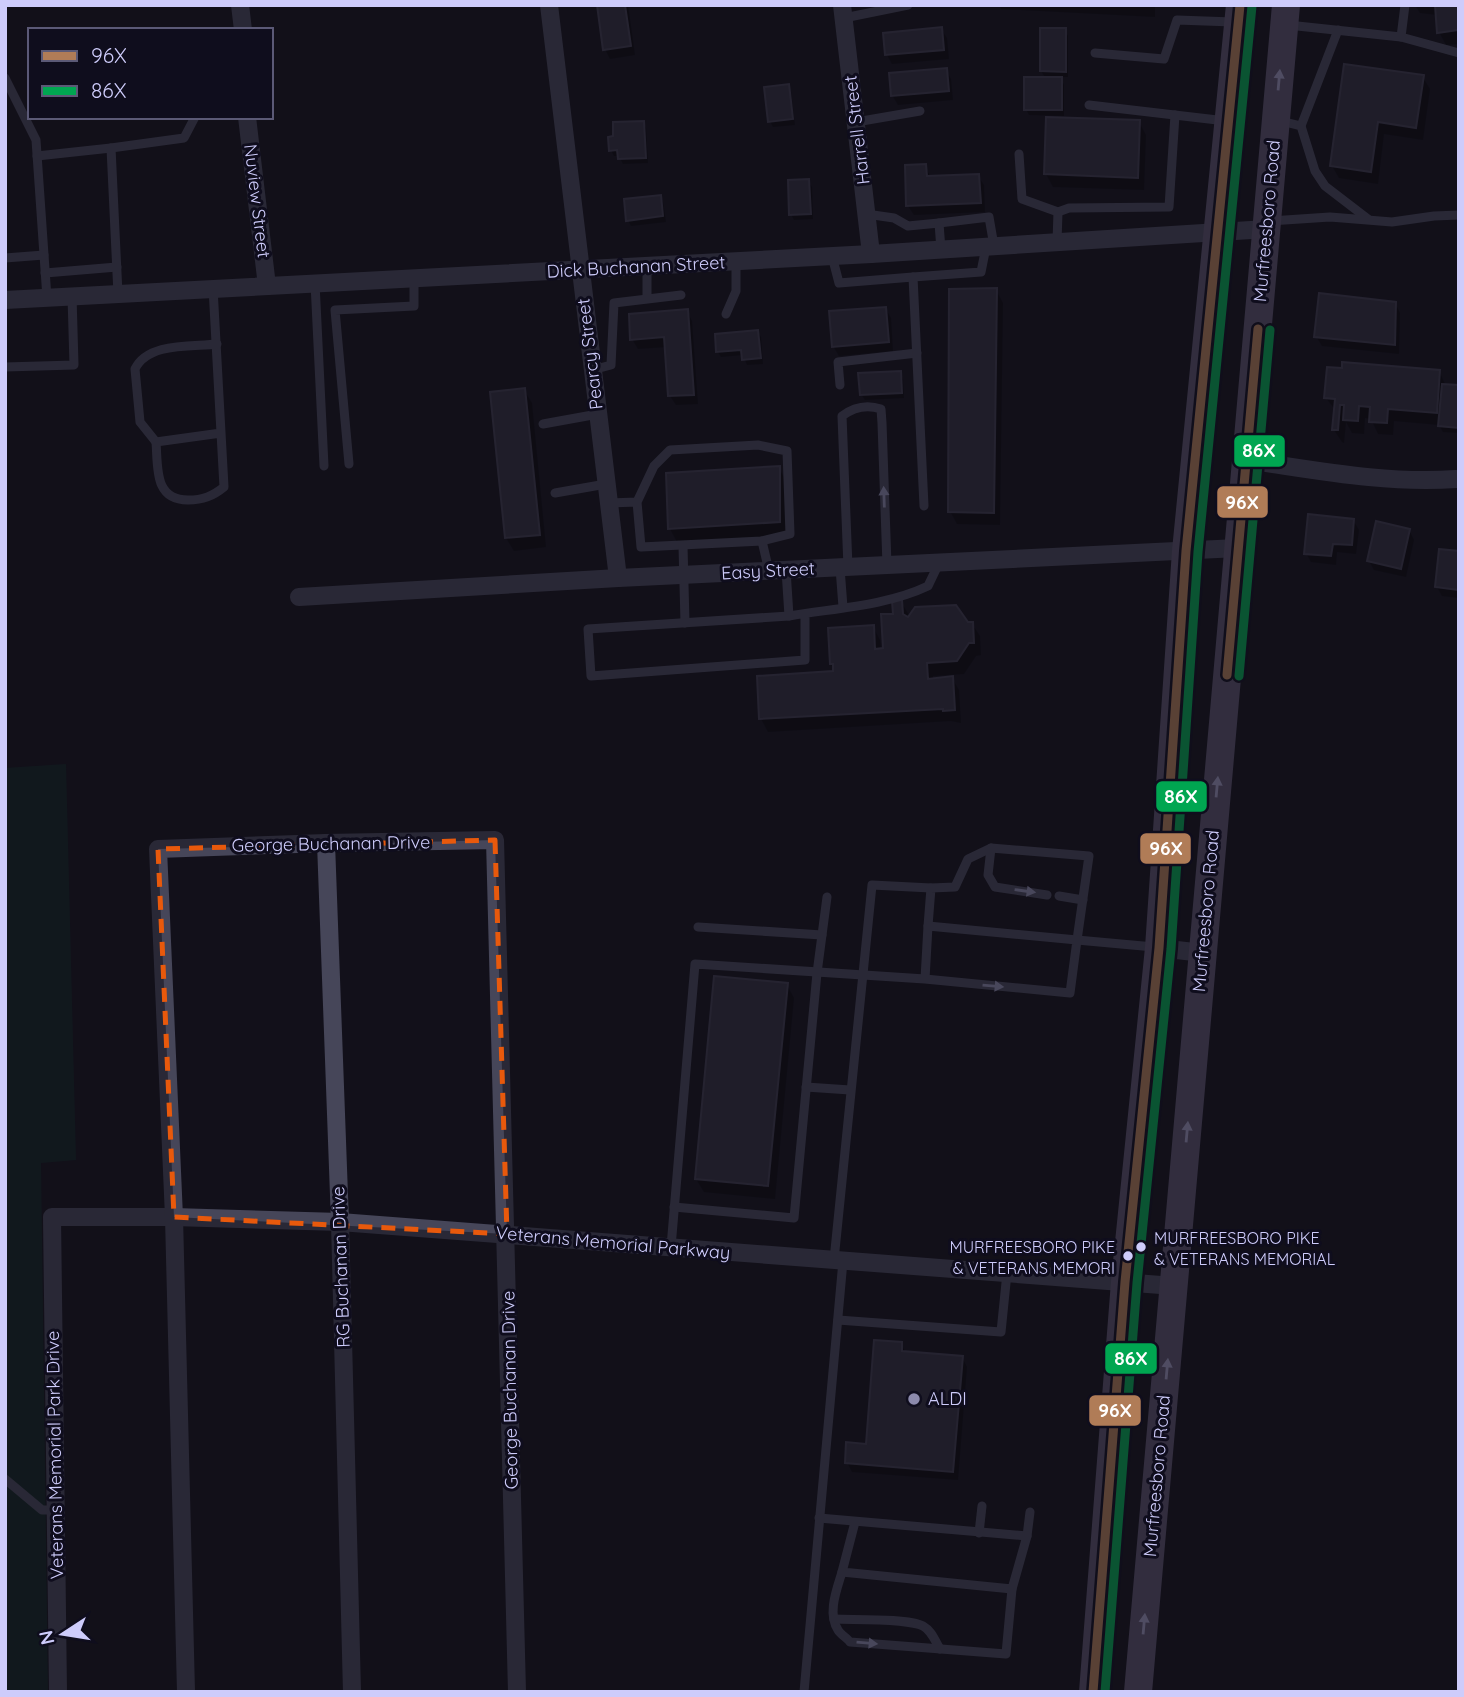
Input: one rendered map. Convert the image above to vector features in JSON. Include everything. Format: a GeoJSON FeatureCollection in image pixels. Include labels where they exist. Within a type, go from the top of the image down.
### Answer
{"type":"FeatureCollection","features":[{"type":"Feature","properties":{"kind":"main road"},"geometry":{"type":"LineString","coordinates":[[1093,1692],[1125,1282],[1160,948],[1186,551],[1239,14]]}},
{"type":"Feature","properties":{"kind":"main road","name":"Murfreesboro Road"},"geometry":{"type":"LineString","coordinates":[[1138,1692],[1267,225],[1288,123],[1285,15]]}},
{"type":"Feature","properties":{"kind":"street"},"geometry":{"type":"LineString","coordinates":[[240,5],[243,28]]}},
{"type":"Feature","properties":{"kind":"street","name":"Pearcy Street"},"geometry":{"type":"LineString","coordinates":[[550,5],[618,578]]}},
{"type":"Feature","properties":{"kind":"street","name":"Harrell Street"},"geometry":{"type":"LineString","coordinates":[[843,12],[871,254]]}},
{"type":"Feature","properties":{"kind":"street","name":"Nuview Street"},"geometry":{"type":"LineString","coordinates":[[247,119],[267,286]]}},
{"type":"Feature","properties":{"kind":"street","name":"Dick Buchanan Street"},"geometry":{"type":"LineString","coordinates":[[5,300],[941,250],[1216,232],[1267,225]]}},
{"type":"Feature","properties":{"kind":"street"},"geometry":{"type":"LineString","coordinates":[[1246,460],[1385,480],[1419,482],[1456,479]]}},
{"type":"Feature","properties":{"kind":"street","name":"Easy Street"},"geometry":{"type":"LineString","coordinates":[[299,597],[618,578],[1238,548]]}},
{"type":"Feature","properties":{"kind":"street","name":"George Buchanan Drive"},"geometry":{"type":"LineString","coordinates":[[186,1692],[174,1217],[158,849],[495,840],[517,1692]]}},
{"type":"Feature","properties":{"kind":"street","name":"RG Buchanan Drive"},"geometry":{"type":"LineString","coordinates":[[326,843],[340,1222],[352,1692]]}},
{"type":"Feature","properties":{"kind":"street"},"geometry":{"type":"LineString","coordinates":[[1160,948],[1203,953]]}},
{"type":"Feature","properties":{"kind":"street","name":"Veterans Memorial Parkway"},"geometry":{"type":"LineString","coordinates":[[52,1217],[174,1217],[340,1222],[1174,1286]]}},
{"type":"Feature","properties":{"kind":"street","name":"Veterans Memorial Park Drive"},"geometry":{"type":"LineString","coordinates":[[52,1217],[58,1692]]}},
{"type":"Feature","properties":{"kind":"lane"},"geometry":{"type":"LineString","coordinates":[[843,12],[908,5]]}},
{"type":"Feature","properties":{"kind":"lane"},"geometry":{"type":"LineString","coordinates":[[1401,37],[1405,5]]}},
{"type":"Feature","properties":{"kind":"lane"},"geometry":{"type":"LineString","coordinates":[[1095,53],[1164,58],[1177,20],[1239,14]]}},
{"type":"Feature","properties":{"kind":"lane"},"geometry":{"type":"LineString","coordinates":[[1285,15],[1338,30],[1401,37],[1459,53]]}},
{"type":"Feature","properties":{"kind":"lane"},"geometry":{"type":"LineString","coordinates":[[1338,30],[1288,123],[1325,186],[1370,220]]}},
{"type":"Feature","properties":{"kind":"lane"},"geometry":{"type":"LineString","coordinates":[[5,78],[36,140],[47,298]]}},
{"type":"Feature","properties":{"kind":"lane"},"geometry":{"type":"LineString","coordinates":[[1089,105],[1228,122]]}},
{"type":"Feature","properties":{"kind":"lane"},"geometry":{"type":"LineString","coordinates":[[856,122],[920,111]]}},
{"type":"Feature","properties":{"kind":"lane"},"geometry":{"type":"LineString","coordinates":[[1019,154],[1022,199],[1058,212],[1069,208],[1169,207],[1175,116]]}},
{"type":"Feature","properties":{"kind":"lane"},"geometry":{"type":"LineString","coordinates":[[37,156],[184,138],[194,119]]}},
{"type":"Feature","properties":{"kind":"lane"},"geometry":{"type":"LineString","coordinates":[[111,148],[118,294]]}},
{"type":"Feature","properties":{"kind":"lane"},"geometry":{"type":"LineString","coordinates":[[1057,242],[1058,212]]}},
{"type":"Feature","properties":{"kind":"lane"},"geometry":{"type":"LineString","coordinates":[[832,256],[839,283],[981,272],[990,247],[989,217],[908,226],[894,218],[866,214]]}},
{"type":"Feature","properties":{"kind":"lane"},"geometry":{"type":"LineString","coordinates":[[1267,225],[1330,217],[1392,222],[1459,215]]}},
{"type":"Feature","properties":{"kind":"lane"},"geometry":{"type":"LineString","coordinates":[[939,223],[941,250]]}},
{"type":"Feature","properties":{"kind":"lane"},"geometry":{"type":"LineString","coordinates":[[5,258],[44,255]]}},
{"type":"Feature","properties":{"kind":"lane"},"geometry":{"type":"LineString","coordinates":[[726,314],[736,291],[736,261]]}},
{"type":"Feature","properties":{"kind":"lane"},"geometry":{"type":"LineString","coordinates":[[45,273],[117,267]]}},
{"type":"Feature","properties":{"kind":"lane"},"geometry":{"type":"LineString","coordinates":[[647,267],[647,298]]}},
{"type":"Feature","properties":{"kind":"lane"},"geometry":{"type":"LineString","coordinates":[[913,277],[925,506]]}},
{"type":"Feature","properties":{"kind":"lane"},"geometry":{"type":"LineString","coordinates":[[349,464],[335,310],[414,306],[414,278]]}},
{"type":"Feature","properties":{"kind":"lane"},"geometry":{"type":"LineString","coordinates":[[315,283],[324,466]]}},
{"type":"Feature","properties":{"kind":"lane"},"geometry":{"type":"LineString","coordinates":[[213,288],[217,344],[224,487],[212,496],[196,500],[178,500],[166,494],[158,478],[156,442],[141,422],[135,369],[139,361],[155,351],[217,344]]}},
{"type":"Feature","properties":{"kind":"lane"},"geometry":{"type":"LineString","coordinates":[[592,370],[611,365],[614,303],[681,295]]}},
{"type":"Feature","properties":{"kind":"lane"},"geometry":{"type":"LineString","coordinates":[[5,367],[74,365],[72,296]]}},
{"type":"Feature","properties":{"kind":"lane"},"geometry":{"type":"LineString","coordinates":[[840,385],[838,362],[917,353]]}},
{"type":"Feature","properties":{"kind":"lane"},"geometry":{"type":"LineString","coordinates":[[842,607],[842,416],[852,409],[871,406],[881,410],[887,565]]}},
{"type":"Feature","properties":{"kind":"lane"},"geometry":{"type":"LineString","coordinates":[[543,424],[598,414]]}},
{"type":"Feature","properties":{"kind":"lane"},"geometry":{"type":"LineString","coordinates":[[156,442],[221,433]]}},
{"type":"Feature","properties":{"kind":"lane"},"geometry":{"type":"LineString","coordinates":[[758,445],[788,451],[790,534],[762,541],[641,547],[637,502],[654,466],[670,450],[758,445]]}},
{"type":"Feature","properties":{"kind":"lane"},"geometry":{"type":"LineString","coordinates":[[555,493],[606,484]]}},
{"type":"Feature","properties":{"kind":"lane"},"geometry":{"type":"LineString","coordinates":[[609,503],[637,502]]}},
{"type":"Feature","properties":{"kind":"lane"},"geometry":{"type":"LineString","coordinates":[[762,541],[778,571],[789,617]]}},
{"type":"Feature","properties":{"kind":"lane"},"geometry":{"type":"LineString","coordinates":[[683,546],[685,623]]}},
{"type":"Feature","properties":{"kind":"lane"},"geometry":{"type":"LineString","coordinates":[[805,614],[805,660],[591,676],[588,629],[789,617],[842,607],[907,596],[928,586],[939,563]]}},
{"type":"Feature","properties":{"kind":"lane"},"geometry":{"type":"LineString","coordinates":[[992,848],[988,875],[995,887],[1047,895]]}},
{"type":"Feature","properties":{"kind":"lane"},"geometry":{"type":"LineString","coordinates":[[671,1247],[695,964],[862,976],[925,979],[1070,993],[1089,856],[992,848],[968,859],[955,887],[872,885],[862,976],[850,1090],[839,1260],[838,1320],[804,1692]]}},
{"type":"Feature","properties":{"kind":"lane"},"geometry":{"type":"LineString","coordinates":[[925,979],[931,888]]}},
{"type":"Feature","properties":{"kind":"lane"},"geometry":{"type":"LineString","coordinates":[[1059,896],[1083,900]]}},
{"type":"Feature","properties":{"kind":"lane"},"geometry":{"type":"LineString","coordinates":[[674,1207],[794,1218],[817,973],[827,897]]}},
{"type":"Feature","properties":{"kind":"lane"},"geometry":{"type":"LineString","coordinates":[[928,926],[1160,948]]}},
{"type":"Feature","properties":{"kind":"lane"},"geometry":{"type":"LineString","coordinates":[[698,927],[821,935]]}},
{"type":"Feature","properties":{"kind":"lane"},"geometry":{"type":"LineString","coordinates":[[806,1087],[850,1090]]}},
{"type":"Feature","properties":{"kind":"lane"},"geometry":{"type":"LineString","coordinates":[[838,1320],[1001,1332],[1007,1273]]}},
{"type":"Feature","properties":{"kind":"lane"},"geometry":{"type":"LineString","coordinates":[[5,1479],[42,1510],[56,1510]]}},
{"type":"Feature","properties":{"kind":"lane"},"geometry":{"type":"LineString","coordinates":[[979,1532],[982,1506]]}},
{"type":"Feature","properties":{"kind":"lane"},"geometry":{"type":"LineString","coordinates":[[855,1522],[834,1599],[834,1619],[838,1630],[850,1642],[1006,1654],[1012,1589],[1027,1536],[1030,1512]]}},
{"type":"Feature","properties":{"kind":"lane"},"geometry":{"type":"LineString","coordinates":[[819,1518],[1027,1536]]}},
{"type":"Feature","properties":{"kind":"lane"},"geometry":{"type":"LineString","coordinates":[[842,1572],[1012,1589]]}},
{"type":"Feature","properties":{"kind":"lane"},"geometry":{"type":"LineString","coordinates":[[834,1619],[922,1625],[931,1632],[940,1649]]}},
{"type":"Feature","properties":{"kind":"highlighted area"},"geometry":{"type":"Polygon","coordinates":[[[495,840],[507,1234],[174,1217],[158,849],[495,840]]]}},
{"type":"Feature","properties":{"kind":"shaded area"},"geometry":{"type":"Polygon","coordinates":[[[66,764],[76,1160],[41,1163],[48,1692],[5,1692],[5,768],[66,764]]]}},
{"type":"Feature","properties":{"kind":"building"},"geometry":{"type":"Polygon","coordinates":[[[597,5],[625,5],[631,46],[603,50],[597,5]]]}},
{"type":"Feature","properties":{"kind":"building"},"geometry":{"type":"Polygon","coordinates":[[[1435,5],[1459,5],[1459,30],[1437,33],[1435,5]]]}},
{"type":"Feature","properties":{"kind":"building"},"geometry":{"type":"Polygon","coordinates":[[[942,27],[944,50],[885,55],[883,33],[942,27]]]}},
{"type":"Feature","properties":{"kind":"building"},"geometry":{"type":"Polygon","coordinates":[[[1040,28],[1066,28],[1066,72],[1040,71],[1040,28]]]}},
{"type":"Feature","properties":{"kind":"building"},"geometry":{"type":"Polygon","coordinates":[[[1344,64],[1424,75],[1416,128],[1378,122],[1371,172],[1330,166],[1344,64]]]}},
{"type":"Feature","properties":{"kind":"building"},"geometry":{"type":"Polygon","coordinates":[[[947,68],[949,91],[891,96],[889,73],[947,68]]]}},
{"type":"Feature","properties":{"kind":"building"},"geometry":{"type":"Polygon","coordinates":[[[1024,77],[1062,77],[1062,110],[1024,110],[1024,77]]]}},
{"type":"Feature","properties":{"kind":"building"},"geometry":{"type":"Polygon","coordinates":[[[789,84],[793,119],[768,122],[764,87],[789,84]]]}},
{"type":"Feature","properties":{"kind":"building"},"geometry":{"type":"Polygon","coordinates":[[[1046,117],[1140,120],[1138,178],[1044,174],[1046,117]]]}},
{"type":"Feature","properties":{"kind":"building"},"geometry":{"type":"Polygon","coordinates":[[[644,121],[646,158],[618,159],[617,150],[609,151],[608,137],[613,136],[613,122],[644,121]]]}},
{"type":"Feature","properties":{"kind":"building"},"geometry":{"type":"Polygon","coordinates":[[[926,164],[927,176],[979,174],[981,203],[906,206],[905,165],[926,164]]]}},
{"type":"Feature","properties":{"kind":"building"},"geometry":{"type":"Polygon","coordinates":[[[809,179],[811,214],[789,215],[788,180],[809,179]]]}},
{"type":"Feature","properties":{"kind":"building"},"geometry":{"type":"Polygon","coordinates":[[[661,195],[663,216],[626,221],[624,199],[661,195]]]}},
{"type":"Feature","properties":{"kind":"building"},"geometry":{"type":"Polygon","coordinates":[[[997,288],[994,513],[948,512],[949,289],[997,288]]]}},
{"type":"Feature","properties":{"kind":"building"},"geometry":{"type":"Polygon","coordinates":[[[1319,293],[1396,302],[1395,345],[1314,337],[1319,293]]]}},
{"type":"Feature","properties":{"kind":"building"},"geometry":{"type":"Polygon","coordinates":[[[886,307],[889,342],[832,347],[829,311],[886,307]]]}},
{"type":"Feature","properties":{"kind":"building"},"geometry":{"type":"Polygon","coordinates":[[[688,309],[694,395],[668,396],[664,337],[630,340],[629,314],[688,309]]]}},
{"type":"Feature","properties":{"kind":"building"},"geometry":{"type":"Polygon","coordinates":[[[758,330],[761,358],[742,360],[741,350],[716,352],[715,334],[758,330]]]}},
{"type":"Feature","properties":{"kind":"building"},"geometry":{"type":"Polygon","coordinates":[[[1342,362],[1440,370],[1437,413],[1388,409],[1387,423],[1369,422],[1370,407],[1359,406],[1358,421],[1343,420],[1344,405],[1340,405],[1338,430],[1332,430],[1335,399],[1324,398],[1327,367],[1342,368],[1342,362]]]}},
{"type":"Feature","properties":{"kind":"building"},"geometry":{"type":"Polygon","coordinates":[[[901,371],[902,393],[860,395],[858,373],[901,371]]]}},
{"type":"Feature","properties":{"kind":"building"},"geometry":{"type":"Polygon","coordinates":[[[1442,384],[1459,385],[1459,428],[1438,426],[1442,384]]]}},
{"type":"Feature","properties":{"kind":"building"},"geometry":{"type":"Polygon","coordinates":[[[525,388],[540,535],[505,538],[490,392],[525,388]]]}},
{"type":"Feature","properties":{"kind":"building"},"geometry":{"type":"Polygon","coordinates":[[[780,466],[780,522],[668,529],[666,473],[780,466]]]}},
{"type":"Feature","properties":{"kind":"building"},"geometry":{"type":"Polygon","coordinates":[[[1308,514],[1354,519],[1352,545],[1333,544],[1331,556],[1304,554],[1308,514]]]}},
{"type":"Feature","properties":{"kind":"building"},"geometry":{"type":"Polygon","coordinates":[[[1376,521],[1410,529],[1401,569],[1367,561],[1376,521]]]}},
{"type":"Feature","properties":{"kind":"building"},"geometry":{"type":"Polygon","coordinates":[[[1439,549],[1459,551],[1459,590],[1435,587],[1439,549]]]}},
{"type":"Feature","properties":{"kind":"building"},"geometry":{"type":"Polygon","coordinates":[[[902,600],[903,614],[908,617],[915,607],[956,605],[968,622],[973,622],[974,643],[969,643],[957,661],[927,663],[928,679],[953,676],[955,710],[759,719],[757,676],[833,671],[833,664],[830,664],[828,628],[874,625],[875,649],[883,648],[881,614],[893,614],[892,601],[902,600]]]}},
{"type":"Feature","properties":{"kind":"building"},"geometry":{"type":"Polygon","coordinates":[[[714,976],[788,983],[768,1186],[695,1179],[714,976]]]}},
{"type":"Feature","properties":{"kind":"building","name":"ALDI"},"geometry":{"type":"Polygon","coordinates":[[[874,1340],[902,1342],[902,1351],[963,1356],[953,1472],[845,1463],[846,1442],[866,1444],[874,1340]]]}},
{"type":"Feature","properties":{"kind":"transit line","name":"96X"},"geometry":{"type":"LineString","coordinates":[[1093,1692],[1125,1282],[1159,948],[1186,551],[1240,5]]}},
{"type":"Feature","properties":{"kind":"transit line","name":"86X"},"geometry":{"type":"LineString","coordinates":[[1105,1692],[1137,1283],[1171,949],[1198,552],[1252,6]]}},
{"type":"Feature","properties":{"kind":"transit line","name":"96X"},"geometry":{"type":"LineString","coordinates":[[1227,675],[1258,329]]}},
{"type":"Feature","properties":{"kind":"transit line","name":"86X"},"geometry":{"type":"LineString","coordinates":[[1239,676],[1270,330]]}},
{"type":"Feature","properties":{"kind":"place","name":"MURFREESBORO PIKE & VETERANS MEMORIAL"},"geometry":{"type":"Point","coordinates":[1141,1247]}},
{"type":"Feature","properties":{"kind":"place","name":"MURFREESBORO PIKE & VETERANS MEMORI"},"geometry":{"type":"Point","coordinates":[1128,1256]}},
{"type":"Feature","properties":{"kind":"place","name":"ALDI"},"geometry":{"type":"Point","coordinates":[914,1399]}}]}
